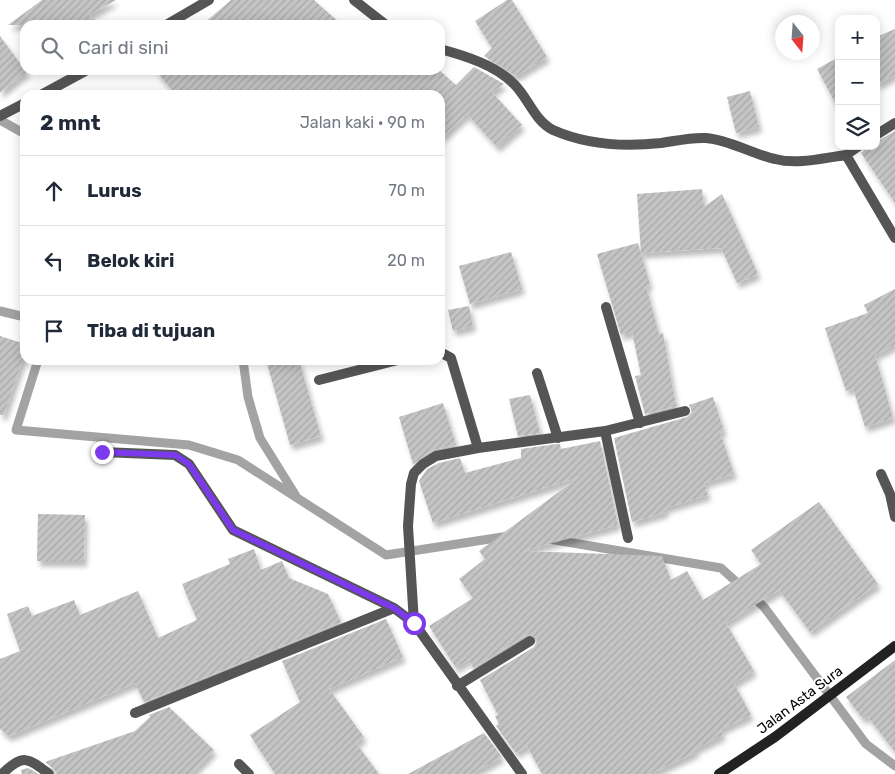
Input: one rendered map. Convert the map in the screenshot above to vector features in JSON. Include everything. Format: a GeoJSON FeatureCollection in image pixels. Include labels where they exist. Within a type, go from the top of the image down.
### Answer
{"type":"FeatureCollection","features":[{"type":"Feature","properties":{"kind":"street"},"geometry":{"type":"LineString","coordinates":[[175,20],[209,0]]}},
{"type":"Feature","properties":{"kind":"street"},"geometry":{"type":"LineString","coordinates":[[354,0],[380,20]]}},
{"type":"Feature","properties":{"kind":"street"},"geometry":{"type":"LineString","coordinates":[[445,51],[494,69],[516,85],[538,118],[552,129],[588,141],[612,145],[643,145],[705,138],[725,141],[761,156],[790,162],[846,155],[853,150]]}},
{"type":"Feature","properties":{"kind":"street"},"geometry":{"type":"LineString","coordinates":[[50,90],[78,75]]}},
{"type":"Feature","properties":{"kind":"street"},"geometry":{"type":"LineString","coordinates":[[0,116],[20,106]]}},
{"type":"Feature","properties":{"kind":"street"},"geometry":{"type":"LineString","coordinates":[[880,132],[895,123]]}},
{"type":"Feature","properties":{"kind":"street"},"geometry":{"type":"LineString","coordinates":[[846,155],[895,238]]}},
{"type":"Feature","properties":{"kind":"street"},"geometry":{"type":"LineString","coordinates":[[606,307],[640,423]]}},
{"type":"Feature","properties":{"kind":"street"},"geometry":{"type":"LineString","coordinates":[[445,355],[451,358],[478,448]]}},
{"type":"Feature","properties":{"kind":"street"},"geometry":{"type":"LineString","coordinates":[[319,380],[378,365]]}},
{"type":"Feature","properties":{"kind":"street"},"geometry":{"type":"LineString","coordinates":[[537,373],[558,438]]}},
{"type":"Feature","properties":{"kind":"street"},"geometry":{"type":"LineString","coordinates":[[414,623],[408,526],[414,472],[436,456],[478,448],[605,431],[685,411]]}},
{"type":"Feature","properties":{"kind":"street"},"geometry":{"type":"LineString","coordinates":[[605,431],[628,538]]}},
{"type":"Feature","properties":{"kind":"street"},"geometry":{"type":"LineString","coordinates":[[102,452],[175,455],[189,464],[233,530],[394,608],[414,623],[522,774]]}},
{"type":"Feature","properties":{"kind":"street"},"geometry":{"type":"LineString","coordinates":[[881,474],[890,494],[895,517]]}},
{"type":"Feature","properties":{"kind":"street"},"geometry":{"type":"LineString","coordinates":[[135,713],[394,608]]}},
{"type":"Feature","properties":{"kind":"street"},"geometry":{"type":"LineString","coordinates":[[458,686],[530,641]]}},
{"type":"Feature","properties":{"kind":"street","name":"Jalan Asta Sura"},"geometry":{"type":"LineString","coordinates":[[719,774],[775,737],[895,646]]}},
{"type":"Feature","properties":{"kind":"street"},"geometry":{"type":"LineString","coordinates":[[2,774],[13,763],[25,758],[31,760],[49,774]]}},
{"type":"Feature","properties":{"kind":"street"},"geometry":{"type":"LineString","coordinates":[[239,764],[249,774]]}},
{"type":"Feature","properties":{"kind":"building"},"geometry":{"type":"Polygon","coordinates":[[[42,0],[116,0],[89,15],[93,20],[20,20],[20,25],[8,25],[42,0]]]}},
{"type":"Feature","properties":{"kind":"building"},"geometry":{"type":"Polygon","coordinates":[[[231,0],[314,0],[336,20],[208,20],[231,0]]]}},
{"type":"Feature","properties":{"kind":"building"},"geometry":{"type":"Polygon","coordinates":[[[507,0],[512,0],[547,57],[516,76],[484,56],[492,48],[475,21],[507,0]]]}},
{"type":"Feature","properties":{"kind":"building"},"geometry":{"type":"Polygon","coordinates":[[[895,29],[895,75],[880,83],[880,60],[880,35],[895,29]]]}},
{"type":"Feature","properties":{"kind":"building"},"geometry":{"type":"Polygon","coordinates":[[[0,36],[20,63],[20,75],[23,75],[0,93],[0,36]]]}},
{"type":"Feature","properties":{"kind":"building"},"geometry":{"type":"Polygon","coordinates":[[[835,59],[835,102],[817,69],[835,59]]]}},
{"type":"Feature","properties":{"kind":"building"},"geometry":{"type":"Polygon","coordinates":[[[474,67],[504,84],[492,92],[522,125],[497,147],[467,114],[445,134],[445,90],[172,90],[159,75],[445,75],[456,85],[474,67]]]}},
{"type":"Feature","properties":{"kind":"building"},"geometry":{"type":"Polygon","coordinates":[[[750,91],[759,127],[736,133],[727,97],[750,91]]]}},
{"type":"Feature","properties":{"kind":"building"},"geometry":{"type":"Polygon","coordinates":[[[895,131],[895,203],[861,153],[864,150],[880,150],[880,140],[895,131]]]}},
{"type":"Feature","properties":{"kind":"building"},"geometry":{"type":"Polygon","coordinates":[[[702,189],[704,207],[722,194],[758,274],[737,283],[721,248],[641,253],[637,194],[702,189]]]}},
{"type":"Feature","properties":{"kind":"building"},"geometry":{"type":"Polygon","coordinates":[[[638,243],[650,285],[646,286],[659,334],[663,333],[676,406],[645,414],[635,376],[641,375],[632,332],[621,335],[597,254],[638,243]]]}},
{"type":"Feature","properties":{"kind":"building"},"geometry":{"type":"Polygon","coordinates":[[[511,252],[522,289],[470,304],[459,266],[511,252]]]}},
{"type":"Feature","properties":{"kind":"building"},"geometry":{"type":"Polygon","coordinates":[[[895,289],[895,345],[875,355],[893,418],[865,427],[853,388],[846,391],[825,328],[868,313],[864,305],[895,289]]]}},
{"type":"Feature","properties":{"kind":"building"},"geometry":{"type":"Polygon","coordinates":[[[469,306],[473,326],[453,331],[448,310],[469,306]]]}},
{"type":"Feature","properties":{"kind":"building"},"geometry":{"type":"Polygon","coordinates":[[[0,336],[20,342],[21,365],[4,415],[0,415],[0,336]]]}},
{"type":"Feature","properties":{"kind":"building"},"geometry":{"type":"Polygon","coordinates":[[[267,365],[300,365],[321,436],[290,445],[267,365]]]}},
{"type":"Feature","properties":{"kind":"building"},"geometry":{"type":"Polygon","coordinates":[[[530,395],[540,433],[518,436],[509,399],[530,395]]]}},
{"type":"Feature","properties":{"kind":"building"},"geometry":{"type":"Polygon","coordinates":[[[713,397],[724,431],[720,432],[734,474],[704,483],[708,495],[665,508],[666,512],[632,522],[614,438],[687,417],[692,412],[689,405],[713,397]]]}},
{"type":"Feature","properties":{"kind":"building"},"geometry":{"type":"Polygon","coordinates":[[[443,403],[456,445],[433,450],[413,464],[399,417],[443,403]]]}},
{"type":"Feature","properties":{"kind":"building"},"geometry":{"type":"Polygon","coordinates":[[[600,441],[618,525],[523,551],[662,556],[671,580],[687,571],[703,600],[761,564],[751,550],[819,502],[878,584],[810,632],[779,590],[726,623],[754,671],[734,683],[751,715],[720,730],[723,735],[695,749],[696,752],[650,774],[542,774],[527,746],[516,753],[496,726],[499,724],[495,716],[498,715],[480,680],[534,647],[537,641],[536,637],[526,635],[473,668],[469,659],[456,668],[429,626],[473,598],[459,579],[485,559],[479,551],[579,477],[433,523],[419,481],[427,469],[439,463],[460,458],[465,473],[521,458],[521,449],[560,444],[561,449],[600,441]]]}},
{"type":"Feature","properties":{"kind":"building"},"geometry":{"type":"Polygon","coordinates":[[[38,514],[85,515],[84,561],[37,561],[38,514]]]}},
{"type":"Feature","properties":{"kind":"building"},"geometry":{"type":"Polygon","coordinates":[[[254,549],[261,570],[282,561],[289,578],[328,594],[341,622],[144,702],[135,683],[9,736],[0,729],[0,659],[20,651],[7,614],[28,606],[32,616],[74,600],[80,615],[138,591],[158,638],[197,620],[182,584],[230,564],[228,559],[254,549]]]}},
{"type":"Feature","properties":{"kind":"building"},"geometry":{"type":"Polygon","coordinates":[[[386,619],[403,657],[329,689],[364,737],[356,743],[379,774],[275,774],[250,735],[300,702],[282,661],[386,619]]]}},
{"type":"Feature","properties":{"kind":"building"},"geometry":{"type":"Polygon","coordinates":[[[895,660],[895,752],[867,716],[863,719],[846,697],[895,660]]]}},
{"type":"Feature","properties":{"kind":"building"},"geometry":{"type":"Polygon","coordinates":[[[169,707],[214,750],[191,774],[56,774],[54,769],[45,762],[135,731],[150,717],[149,715],[169,707]]]}},
{"type":"Feature","properties":{"kind":"building"},"geometry":{"type":"Polygon","coordinates":[[[484,733],[502,757],[471,774],[408,774],[484,733]]]}},
{"type":"Feature","properties":{"kind":"building"},"geometry":{"type":"Polygon","coordinates":[[[28,768],[38,774],[22,774],[21,770],[28,768]]]}},
{"type":"Feature","properties":{"kind":"waterway"},"geometry":{"type":"LineString","coordinates":[[0,120],[20,131]]}},
{"type":"Feature","properties":{"kind":"waterway"},"geometry":{"type":"LineString","coordinates":[[0,311],[20,316]]}},
{"type":"Feature","properties":{"kind":"waterway"},"geometry":{"type":"LineString","coordinates":[[36,365],[16,430],[189,445],[238,460],[386,555],[509,536]]}},
{"type":"Feature","properties":{"kind":"waterway"},"geometry":{"type":"LineString","coordinates":[[244,365],[248,397],[260,438],[296,496]]}},
{"type":"Feature","properties":{"kind":"waterway"},"geometry":{"type":"LineString","coordinates":[[549,539],[721,568],[764,607],[866,744],[895,766]]}},
{"type":"Feature","properties":{"kind":"route"},"geometry":{"type":"LineString","coordinates":[[102,452],[175,455],[189,464],[233,530],[394,608],[414,623]]}}]}
